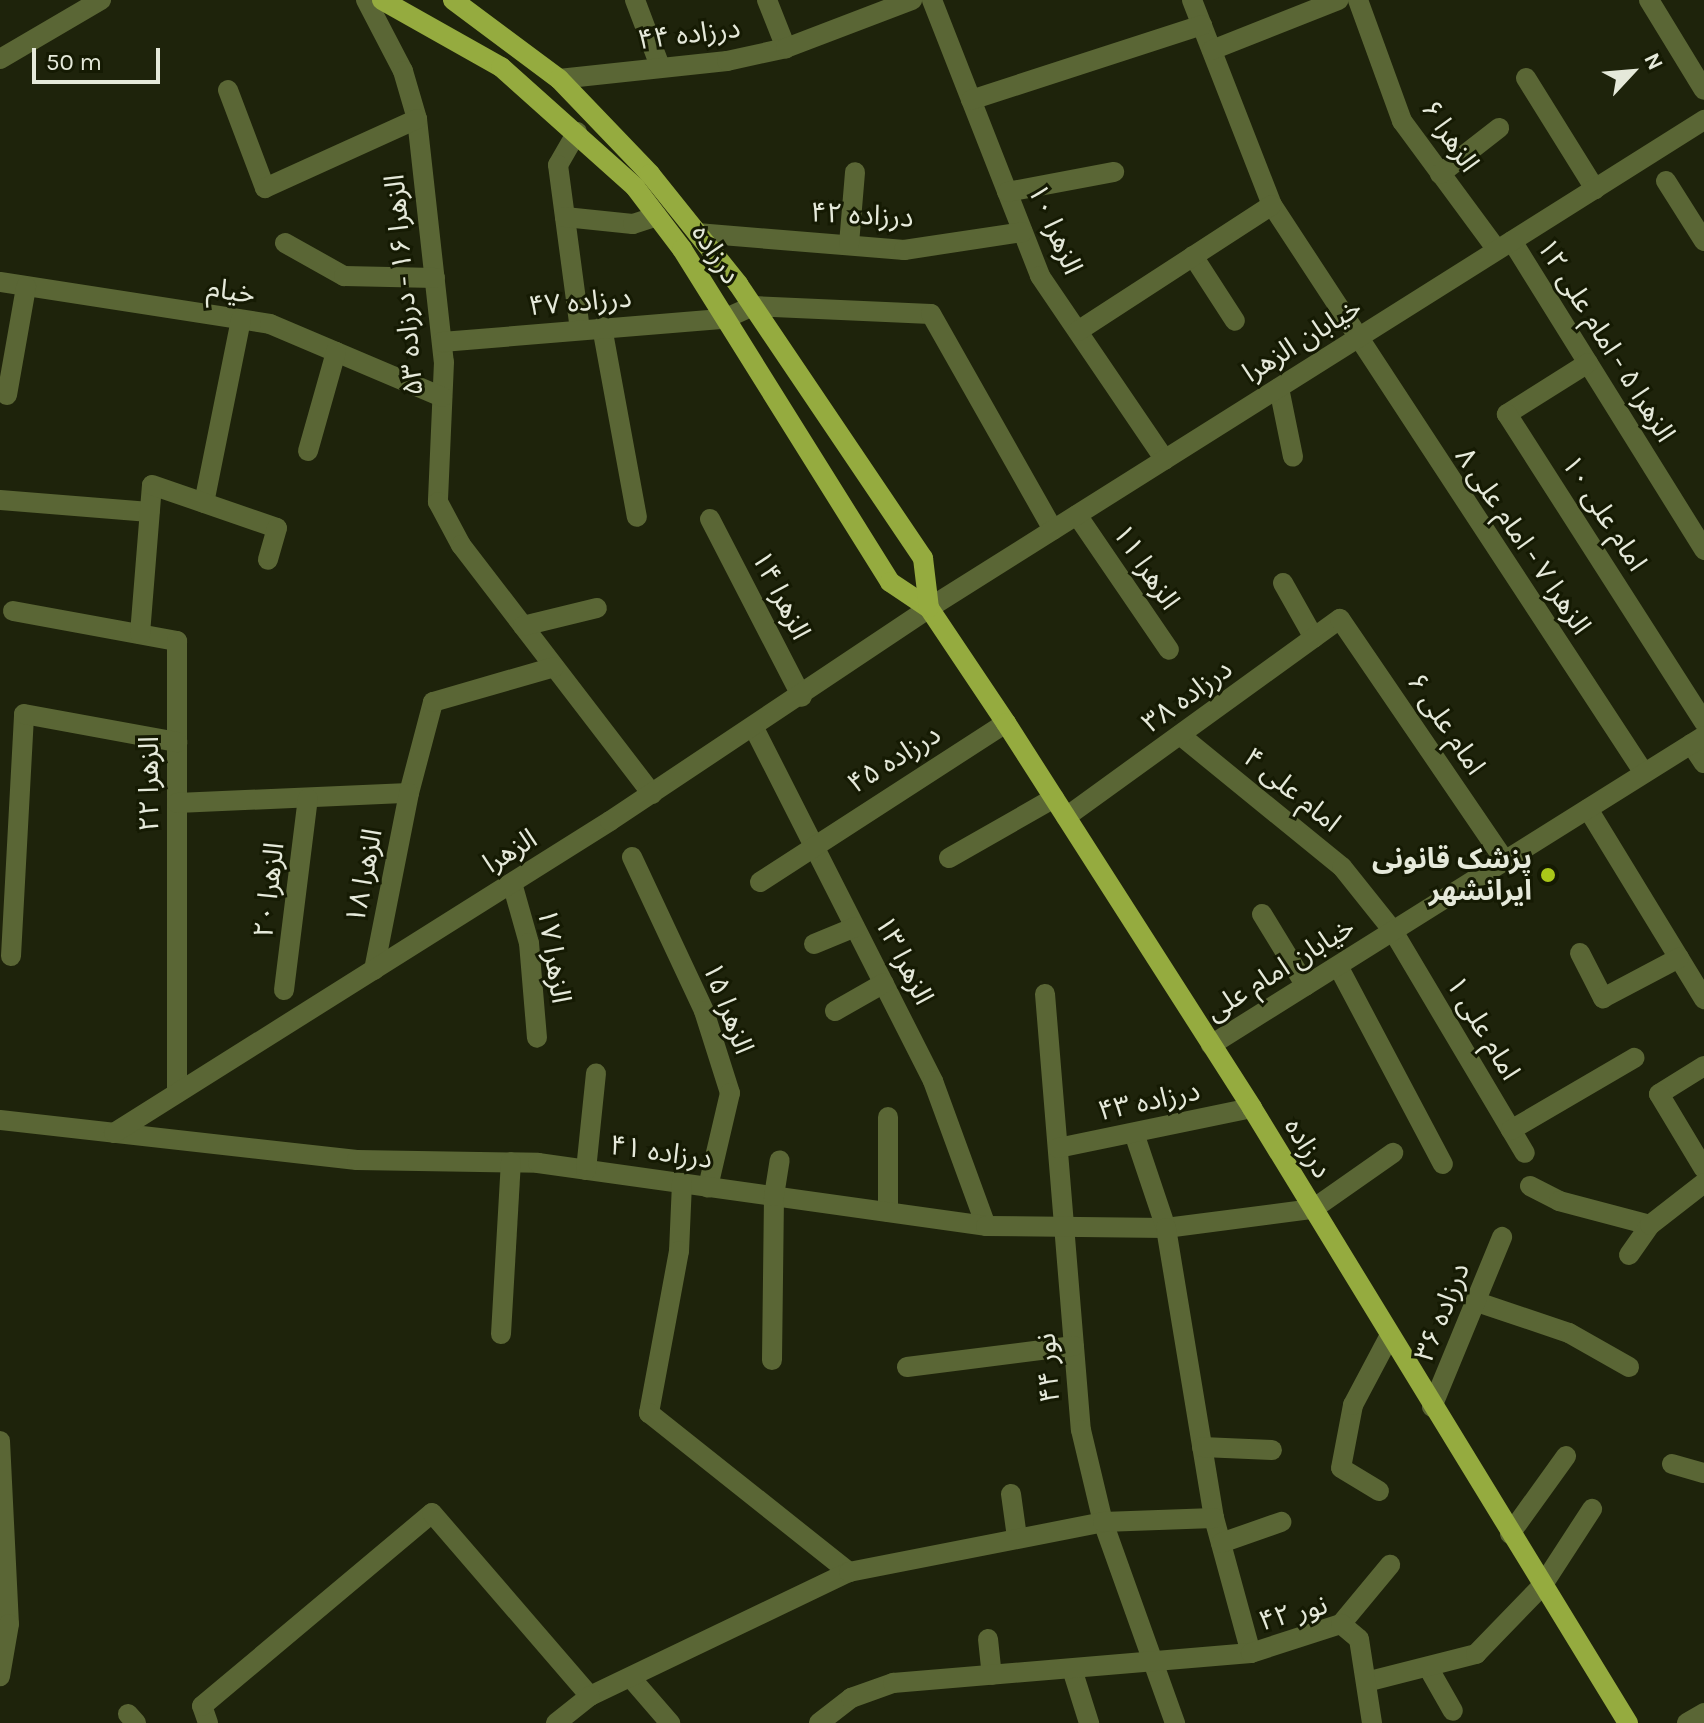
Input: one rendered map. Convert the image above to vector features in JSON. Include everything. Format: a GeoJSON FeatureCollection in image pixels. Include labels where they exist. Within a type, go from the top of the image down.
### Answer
{"type":"FeatureCollection","features":[{"type":"Feature","properties":{"kind":"main road","name":"درزاده"},"geometry":{"type":"LineString","coordinates":[[382,0],[501,67],[635,187],[657,216],[890,582],[929,608],[1006,723],[1252,1108],[1389,1337],[1628,1723]]}},
{"type":"Feature","properties":{"kind":"main road","name":"درزاده"},"geometry":{"type":"LineString","coordinates":[[453,0],[559,79],[650,174],[697,233],[753,306],[923,558],[929,608]]}},
{"type":"Feature","properties":{"kind":"street"},"geometry":{"type":"LineString","coordinates":[[0,59],[101,0]]}},
{"type":"Feature","properties":{"kind":"street","name":"الزهرا ۱۶ - درزاده ۵۳"},"geometry":{"type":"LineString","coordinates":[[366,0],[403,71],[417,119],[442,342],[438,502],[461,545],[652,794]]}},
{"type":"Feature","properties":{"kind":"street"},"geometry":{"type":"LineString","coordinates":[[635,0],[660,66]]}},
{"type":"Feature","properties":{"kind":"street"},"geometry":{"type":"LineString","coordinates":[[767,0],[786,48]]}},
{"type":"Feature","properties":{"kind":"street","name":"درزاده ۴۴"},"geometry":{"type":"LineString","coordinates":[[559,79],[727,61],[786,48],[912,0]]}},
{"type":"Feature","properties":{"kind":"street","name":"الزهرا ۱۰"},"geometry":{"type":"LineString","coordinates":[[932,0],[1040,276],[1165,460]]}},
{"type":"Feature","properties":{"kind":"street","name":"الزهرا ۷ - امام علی ۸"},"geometry":{"type":"LineString","coordinates":[[1192,0],[1272,205],[1356,339],[1644,773]]}},
{"type":"Feature","properties":{"kind":"street"},"geometry":{"type":"LineString","coordinates":[[1212,50],[1338,0]]}},
{"type":"Feature","properties":{"kind":"street","name":"الزهرا ۶"},"geometry":{"type":"LineString","coordinates":[[1358,0],[1402,121],[1440,174],[1504,246]]}},
{"type":"Feature","properties":{"kind":"street"},"geometry":{"type":"LineString","coordinates":[[1649,0],[1704,90]]}},
{"type":"Feature","properties":{"kind":"street"},"geometry":{"type":"LineString","coordinates":[[971,100],[1202,25]]}},
{"type":"Feature","properties":{"kind":"street"},"geometry":{"type":"LineString","coordinates":[[1526,78],[1595,189]]}},
{"type":"Feature","properties":{"kind":"street"},"geometry":{"type":"LineString","coordinates":[[228,90],[265,188],[417,119]]}},
{"type":"Feature","properties":{"kind":"street","name":"خیابان الزهرا"},"geometry":{"type":"LineString","coordinates":[[929,608],[1704,120]]}},
{"type":"Feature","properties":{"kind":"street"},"geometry":{"type":"LineString","coordinates":[[1440,174],[1499,128]]}},
{"type":"Feature","properties":{"kind":"street"},"geometry":{"type":"LineString","coordinates":[[577,132],[558,165],[580,330]]}},
{"type":"Feature","properties":{"kind":"street"},"geometry":{"type":"LineString","coordinates":[[849,244],[855,172]]}},
{"type":"Feature","properties":{"kind":"street"},"geometry":{"type":"LineString","coordinates":[[1007,192],[1114,172]]}},
{"type":"Feature","properties":{"kind":"street"},"geometry":{"type":"LineString","coordinates":[[1666,181],[1704,241]]}},
{"type":"Feature","properties":{"kind":"street"},"geometry":{"type":"LineString","coordinates":[[1078,331],[1272,205]]}},
{"type":"Feature","properties":{"kind":"street"},"geometry":{"type":"LineString","coordinates":[[565,217],[633,224],[657,216]]}},
{"type":"Feature","properties":{"kind":"street","name":"درزاده ۴۲"},"geometry":{"type":"LineString","coordinates":[[697,233],[904,250],[1023,232]]}},
{"type":"Feature","properties":{"kind":"street"},"geometry":{"type":"LineString","coordinates":[[285,243],[344,276],[435,278]]}},
{"type":"Feature","properties":{"kind":"street","name":"الزهرا ۵ - امام علی ۱۲"},"geometry":{"type":"LineString","coordinates":[[1504,246],[1588,363],[1704,550]]}},
{"type":"Feature","properties":{"kind":"street"},"geometry":{"type":"LineString","coordinates":[[1193,256],[1235,321]]}},
{"type":"Feature","properties":{"kind":"street","name":"خیام"},"geometry":{"type":"LineString","coordinates":[[0,282],[270,324],[442,397]]}},
{"type":"Feature","properties":{"kind":"street"},"geometry":{"type":"LineString","coordinates":[[7,395],[26,287]]}},
{"type":"Feature","properties":{"kind":"street"},"geometry":{"type":"LineString","coordinates":[[724,319],[753,306],[931,314],[1053,530]]}},
{"type":"Feature","properties":{"kind":"street","name":"درزاده ۴۷"},"geometry":{"type":"LineString","coordinates":[[442,342],[724,319]]}},
{"type":"Feature","properties":{"kind":"street"},"geometry":{"type":"LineString","coordinates":[[204,503],[241,320]]}},
{"type":"Feature","properties":{"kind":"street"},"geometry":{"type":"LineString","coordinates":[[602,327],[637,517]]}},
{"type":"Feature","properties":{"kind":"street"},"geometry":{"type":"LineString","coordinates":[[308,451],[336,352]]}},
{"type":"Feature","properties":{"kind":"street","name":"امام علی ۱۰"},"geometry":{"type":"LineString","coordinates":[[1588,363],[1507,414],[1704,722]]}},
{"type":"Feature","properties":{"kind":"street"},"geometry":{"type":"LineString","coordinates":[[1279,388],[1293,457]]}},
{"type":"Feature","properties":{"kind":"street"},"geometry":{"type":"LineString","coordinates":[[140,634],[152,485],[277,528],[268,560]]}},
{"type":"Feature","properties":{"kind":"street"},"geometry":{"type":"LineString","coordinates":[[0,500],[150,512]]}},
{"type":"Feature","properties":{"kind":"street","name":"الزهرا ۱۱"},"geometry":{"type":"LineString","coordinates":[[1077,515],[1169,650]]}},
{"type":"Feature","properties":{"kind":"street","name":"الزهرا ۱۴"},"geometry":{"type":"LineString","coordinates":[[710,519],[802,697]]}},
{"type":"Feature","properties":{"kind":"street"},"geometry":{"type":"LineString","coordinates":[[1283,583],[1314,638]]}},
{"type":"Feature","properties":{"kind":"street"},"geometry":{"type":"LineString","coordinates":[[523,626],[597,608]]}},
{"type":"Feature","properties":{"kind":"street","name":"الزهرا"},"geometry":{"type":"LineString","coordinates":[[114,1133],[652,794],[802,697],[929,608]]}},
{"type":"Feature","properties":{"kind":"street","name":"الزهرا ۲۲"},"geometry":{"type":"LineString","coordinates":[[13,611],[177,641],[177,1093]]}},
{"type":"Feature","properties":{"kind":"street","name":"درزاده ۳۸"},"geometry":{"type":"LineString","coordinates":[[1066,817],[1340,619]]}},
{"type":"Feature","properties":{"kind":"street","name":"امام علی ۶"},"geometry":{"type":"LineString","coordinates":[[1340,619],[1505,861]]}},
{"type":"Feature","properties":{"kind":"street","name":"الزهرا ۱۸"},"geometry":{"type":"LineString","coordinates":[[374,970],[409,793],[433,702],[554,667]]}},
{"type":"Feature","properties":{"kind":"street"},"geometry":{"type":"LineString","coordinates":[[11,956],[24,714],[177,742]]}},
{"type":"Feature","properties":{"kind":"street","name":"درزاده ۴۵"},"geometry":{"type":"LineString","coordinates":[[760,882],[813,843],[1006,723]]}},
{"type":"Feature","properties":{"kind":"street","name":"الزهرا ۱۳"},"geometry":{"type":"LineString","coordinates":[[754,728],[933,1081],[986,1226]]}},
{"type":"Feature","properties":{"kind":"street","name":"امام علی ۴"},"geometry":{"type":"LineString","coordinates":[[1180,735],[1342,867],[1393,931]]}},
{"type":"Feature","properties":{"kind":"street"},"geometry":{"type":"LineString","coordinates":[[1698,740],[1704,763]]}},
{"type":"Feature","properties":{"kind":"street","name":"خیابان امام علی"},"geometry":{"type":"LineString","coordinates":[[1211,1045],[1698,740]]}},
{"type":"Feature","properties":{"kind":"street"},"geometry":{"type":"LineString","coordinates":[[177,803],[409,793]]}},
{"type":"Feature","properties":{"kind":"street","name":"الزهرا ۲۰"},"geometry":{"type":"LineString","coordinates":[[284,990],[308,798]]}},
{"type":"Feature","properties":{"kind":"street"},"geometry":{"type":"LineString","coordinates":[[949,858],[1054,798]]}},
{"type":"Feature","properties":{"kind":"street"},"geometry":{"type":"LineString","coordinates":[[1588,809],[1704,999]]}},
{"type":"Feature","properties":{"kind":"street","name":"الزهرا ۱۵"},"geometry":{"type":"LineString","coordinates":[[632,857],[704,1011],[730,1093],[708,1187]]}},
{"type":"Feature","properties":{"kind":"street","name":"الزهرا ۱۷"},"geometry":{"type":"LineString","coordinates":[[512,883],[529,943],[537,1038]]}},
{"type":"Feature","properties":{"kind":"street"},"geometry":{"type":"LineString","coordinates":[[1262,914],[1306,986]]}},
{"type":"Feature","properties":{"kind":"street"},"geometry":{"type":"LineString","coordinates":[[814,944],[855,927]]}},
{"type":"Feature","properties":{"kind":"street","name":"امام علی ۱"},"geometry":{"type":"LineString","coordinates":[[1393,931],[1525,1153]]}},
{"type":"Feature","properties":{"kind":"street"},"geometry":{"type":"LineString","coordinates":[[1580,953],[1603,998],[1679,958]]}},
{"type":"Feature","properties":{"kind":"street"},"geometry":{"type":"LineString","coordinates":[[1338,966],[1443,1164]]}},
{"type":"Feature","properties":{"kind":"street"},"geometry":{"type":"LineString","coordinates":[[835,1011],[884,983]]}},
{"type":"Feature","properties":{"kind":"street","name":"نور ۴۴"},"geometry":{"type":"LineString","coordinates":[[1045,994],[1081,1430],[1103,1522],[1175,1723]]}},
{"type":"Feature","properties":{"kind":"street"},"geometry":{"type":"LineString","coordinates":[[1511,1130],[1634,1058]]}},
{"type":"Feature","properties":{"kind":"street"},"geometry":{"type":"LineString","coordinates":[[1704,1066],[1659,1094],[1704,1169]]}},
{"type":"Feature","properties":{"kind":"street"},"geometry":{"type":"LineString","coordinates":[[586,1170],[596,1074]]}},
{"type":"Feature","properties":{"kind":"street","name":"درزاده ۴۳"},"geometry":{"type":"LineString","coordinates":[[1058,1148],[1252,1108]]}},
{"type":"Feature","properties":{"kind":"street"},"geometry":{"type":"LineString","coordinates":[[888,1117],[888,1212]]}},
{"type":"Feature","properties":{"kind":"street","name":"درزاده ۴۱"},"geometry":{"type":"LineString","coordinates":[[0,1120],[357,1160],[511,1162],[586,1170],[986,1226],[1166,1228],[1313,1209]]}},
{"type":"Feature","properties":{"kind":"street"},"geometry":{"type":"LineString","coordinates":[[1134,1133],[1166,1228],[1214,1518],[1251,1653]]}},
{"type":"Feature","properties":{"kind":"street"},"geometry":{"type":"LineString","coordinates":[[1313,1209],[1393,1153]]}},
{"type":"Feature","properties":{"kind":"street"},"geometry":{"type":"LineString","coordinates":[[772,1360],[774,1196],[780,1160]]}},
{"type":"Feature","properties":{"kind":"street"},"geometry":{"type":"LineString","coordinates":[[501,1334],[511,1162]]}},
{"type":"Feature","properties":{"kind":"street"},"geometry":{"type":"LineString","coordinates":[[682,1183],[679,1251],[649,1413],[849,1572]]}},
{"type":"Feature","properties":{"kind":"street"},"geometry":{"type":"LineString","coordinates":[[1629,1255],[1650,1225],[1704,1183]]}},
{"type":"Feature","properties":{"kind":"street"},"geometry":{"type":"LineString","coordinates":[[1530,1186],[1559,1201],[1650,1225]]}},
{"type":"Feature","properties":{"kind":"street","name":"درزاده ۳۶"},"geometry":{"type":"LineString","coordinates":[[1432,1407],[1502,1237]]}},
{"type":"Feature","properties":{"kind":"street"},"geometry":{"type":"LineString","coordinates":[[1477,1302],[1569,1333],[1629,1367]]}},
{"type":"Feature","properties":{"kind":"street"},"geometry":{"type":"LineString","coordinates":[[1379,1491],[1341,1468],[1353,1405],[1389,1337]]}},
{"type":"Feature","properties":{"kind":"street"},"geometry":{"type":"LineString","coordinates":[[907,1367],[1074,1346]]}},
{"type":"Feature","properties":{"kind":"street"},"geometry":{"type":"LineString","coordinates":[[0,1441],[9,1624],[0,1676]]}},
{"type":"Feature","properties":{"kind":"street"},"geometry":{"type":"LineString","coordinates":[[1202,1447],[1272,1450]]}},
{"type":"Feature","properties":{"kind":"street"},"geometry":{"type":"LineString","coordinates":[[1510,1534],[1566,1456]]}},
{"type":"Feature","properties":{"kind":"street"},"geometry":{"type":"LineString","coordinates":[[1672,1464],[1704,1473]]}},
{"type":"Feature","properties":{"kind":"street"},"geometry":{"type":"LineString","coordinates":[[1011,1494],[1017,1537]]}},
{"type":"Feature","properties":{"kind":"street"},"geometry":{"type":"LineString","coordinates":[[1366,1682],[1429,1669],[1476,1654],[1542,1586],[1592,1509]]}},
{"type":"Feature","properties":{"kind":"street"},"geometry":{"type":"LineString","coordinates":[[208,1723],[202,1706],[432,1513],[590,1696]]}},
{"type":"Feature","properties":{"kind":"street"},"geometry":{"type":"LineString","coordinates":[[556,1723],[590,1696],[849,1572],[1103,1522],[1214,1518]]}},
{"type":"Feature","properties":{"kind":"street"},"geometry":{"type":"LineString","coordinates":[[1221,1543],[1281,1522]]}},
{"type":"Feature","properties":{"kind":"street"},"geometry":{"type":"LineString","coordinates":[[1341,1624],[1390,1565]]}},
{"type":"Feature","properties":{"kind":"street","name":"نور ۴۲"},"geometry":{"type":"LineString","coordinates":[[819,1723],[851,1698],[893,1683],[1251,1653],[1341,1624],[1359,1639],[1372,1723]]}},
{"type":"Feature","properties":{"kind":"street"},"geometry":{"type":"LineString","coordinates":[[988,1639],[992,1675]]}},
{"type":"Feature","properties":{"kind":"street"},"geometry":{"type":"LineString","coordinates":[[1072,1669],[1089,1723]]}},
{"type":"Feature","properties":{"kind":"street"},"geometry":{"type":"LineString","coordinates":[[1429,1669],[1453,1711]]}},
{"type":"Feature","properties":{"kind":"street"},"geometry":{"type":"LineString","coordinates":[[631,1678],[670,1723]]}},
{"type":"Feature","properties":{"kind":"street"},"geometry":{"type":"LineString","coordinates":[[1687,1723],[1704,1713]]}},
{"type":"Feature","properties":{"kind":"place","name":"پزشک قانونی ایرانشهر"},"geometry":{"type":"Point","coordinates":[1548,875]}}]}
